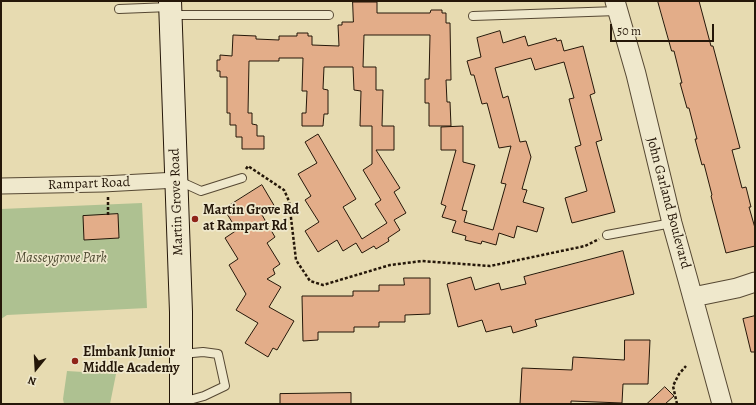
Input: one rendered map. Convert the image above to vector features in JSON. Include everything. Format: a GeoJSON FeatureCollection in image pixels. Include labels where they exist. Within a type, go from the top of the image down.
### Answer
{"type":"FeatureCollection","features":[{"type":"Feature","properties":{"kind":"main road","name":"Martin Grove Road"},"geometry":{"type":"LineString","coordinates":[[171,8],[181,312],[181,403]]}},
{"type":"Feature","properties":{"kind":"street","name":"John Garland Boulevard"},"geometry":{"type":"LineString","coordinates":[[617,6],[636,74],[672,223],[722,404]]}},
{"type":"Feature","properties":{"kind":"street","name":"Rampart Road"},"geometry":{"type":"LineString","coordinates":[[1,186],[107,184],[177,180]]}},
{"type":"Feature","properties":{"kind":"street"},"geometry":{"type":"LineString","coordinates":[[693,297],[737,288],[755,282]]}},
{"type":"Feature","properties":{"kind":"lane"},"geometry":{"type":"LineString","coordinates":[[473,16],[617,6]]}},
{"type":"Feature","properties":{"kind":"lane"},"geometry":{"type":"LineString","coordinates":[[119,9],[171,8],[329,15]]}},
{"type":"Feature","properties":{"kind":"lane"},"geometry":{"type":"LineString","coordinates":[[177,180],[201,190],[242,178]]}},
{"type":"Feature","properties":{"kind":"lane"},"geometry":{"type":"LineString","coordinates":[[607,235],[672,223]]}},
{"type":"Feature","properties":{"kind":"lane"},"geometry":{"type":"LineString","coordinates":[[181,354],[204,352],[218,354],[225,386],[204,396],[181,403]]}},
{"type":"Feature","properties":{"kind":"path"},"geometry":{"type":"LineString","coordinates":[[242,178],[248,166],[284,190],[289,200],[296,260],[310,281],[323,285],[390,265],[422,261],[490,266],[585,246],[607,235]]}},
{"type":"Feature","properties":{"kind":"path"},"geometry":{"type":"LineString","coordinates":[[677,404],[673,386],[679,374],[686,366]]}},
{"type":"Feature","properties":{"kind":"green space","name":"Masseygrove Park"},"geometry":{"type":"Polygon","coordinates":[[[142,203],[147,308],[7,315],[1,319],[1,209],[142,203]]]}},
{"type":"Feature","properties":{"kind":"green space"},"geometry":{"type":"Polygon","coordinates":[[[67,371],[116,374],[110,404],[64,404],[63,399],[67,371]]]}},
{"type":"Feature","properties":{"kind":"building"},"geometry":{"type":"Polygon","coordinates":[[[658,1],[699,1],[711,46],[713,46],[740,148],[732,150],[742,188],[746,187],[751,207],[749,207],[755,228],[755,246],[726,253],[704,164],[702,165],[695,139],[697,139],[689,108],[687,108],[680,83],[682,83],[674,51],[672,51],[658,1]]]}},
{"type":"Feature","properties":{"kind":"building"},"geometry":{"type":"Polygon","coordinates":[[[353,2],[377,2],[377,13],[430,13],[431,10],[442,10],[442,13],[446,13],[446,23],[450,23],[451,80],[446,80],[447,102],[450,102],[451,126],[429,126],[429,103],[425,103],[425,79],[429,79],[430,35],[364,35],[363,67],[376,67],[376,90],[383,90],[382,126],[394,126],[394,150],[376,150],[400,188],[394,192],[406,213],[394,220],[400,230],[388,238],[389,241],[376,249],[374,246],[362,253],[356,243],[343,251],[337,240],[318,252],[305,231],[319,222],[305,200],[311,196],[298,174],[317,163],[305,142],[318,134],[356,199],[343,207],[362,239],[387,223],[375,204],[381,200],[363,170],[372,164],[372,126],[360,126],[361,91],[354,90],[353,67],[324,67],[323,89],[328,90],[328,114],[324,114],[323,126],[302,126],[302,113],[306,113],[307,91],[302,91],[303,58],[279,58],[279,61],[249,61],[248,113],[252,113],[252,124],[257,125],[257,136],[264,136],[264,149],[242,149],[242,137],[236,137],[236,125],[230,125],[230,113],[227,113],[227,77],[220,77],[220,71],[217,71],[217,60],[220,60],[220,55],[232,56],[233,35],[256,36],[256,39],[279,40],[279,36],[297,36],[297,33],[308,33],[308,36],[312,36],[312,45],[339,46],[338,25],[342,25],[342,22],[353,22],[353,2]]]}},
{"type":"Feature","properties":{"kind":"building"},"geometry":{"type":"Polygon","coordinates":[[[500,31],[503,43],[525,36],[528,46],[556,38],[557,41],[561,40],[564,51],[583,46],[595,93],[590,95],[602,140],[596,142],[615,212],[572,223],[565,198],[587,191],[575,147],[581,145],[569,99],[574,98],[564,62],[535,70],[531,58],[495,68],[503,98],[508,96],[520,142],[526,141],[531,157],[522,189],[527,190],[523,202],[544,208],[537,232],[517,226],[514,238],[499,233],[496,245],[482,241],[481,244],[465,240],[466,236],[452,232],[456,221],[442,217],[446,206],[441,204],[456,150],[441,150],[441,127],[463,126],[463,162],[475,165],[462,210],[467,211],[464,222],[493,230],[506,184],[501,183],[511,146],[499,148],[487,103],[482,104],[474,75],[471,75],[467,61],[481,57],[477,38],[500,31]]]}},
{"type":"Feature","properties":{"kind":"building"},"geometry":{"type":"Polygon","coordinates":[[[262,185],[275,207],[262,215],[275,237],[267,243],[280,264],[273,269],[275,274],[267,279],[281,287],[269,307],[294,321],[277,350],[273,348],[268,357],[245,343],[258,323],[236,310],[246,294],[229,265],[238,259],[225,238],[237,230],[224,209],[262,185]]]}},
{"type":"Feature","properties":{"kind":"building"},"geometry":{"type":"Polygon","coordinates":[[[118,214],[119,238],[84,240],[83,216],[118,214]]]}},
{"type":"Feature","properties":{"kind":"building"},"geometry":{"type":"Polygon","coordinates":[[[623,251],[634,294],[535,320],[537,326],[513,333],[511,326],[486,332],[482,320],[458,327],[447,284],[471,277],[475,290],[499,283],[501,290],[526,284],[524,277],[623,251]]]}},
{"type":"Feature","properties":{"kind":"building"},"geometry":{"type":"Polygon","coordinates":[[[404,278],[430,278],[430,314],[405,315],[405,322],[379,322],[379,327],[354,327],[354,332],[318,332],[318,340],[303,341],[302,296],[353,296],[353,291],[379,291],[379,285],[404,285],[404,278]]]}},
{"type":"Feature","properties":{"kind":"building"},"geometry":{"type":"Polygon","coordinates":[[[755,316],[755,352],[751,352],[743,319],[755,316]]]}},
{"type":"Feature","properties":{"kind":"building"},"geometry":{"type":"Polygon","coordinates":[[[625,340],[650,340],[648,384],[623,384],[622,403],[571,401],[571,404],[520,404],[522,368],[572,370],[573,357],[624,360],[625,340]]]}},
{"type":"Feature","properties":{"kind":"building"},"geometry":{"type":"Polygon","coordinates":[[[665,387],[674,396],[665,404],[647,404],[665,387]]]}},
{"type":"Feature","properties":{"kind":"building"},"geometry":{"type":"Polygon","coordinates":[[[351,393],[351,404],[280,404],[280,394],[351,393]]]}},
{"type":"Feature","properties":{"kind":"place","name":"Martin Grove Rd at Rampart Rd"},"geometry":{"type":"Point","coordinates":[195,219]}},
{"type":"Feature","properties":{"kind":"place","name":"Elmbank Junior Middle Academy"},"geometry":{"type":"Point","coordinates":[75,361]}}]}
